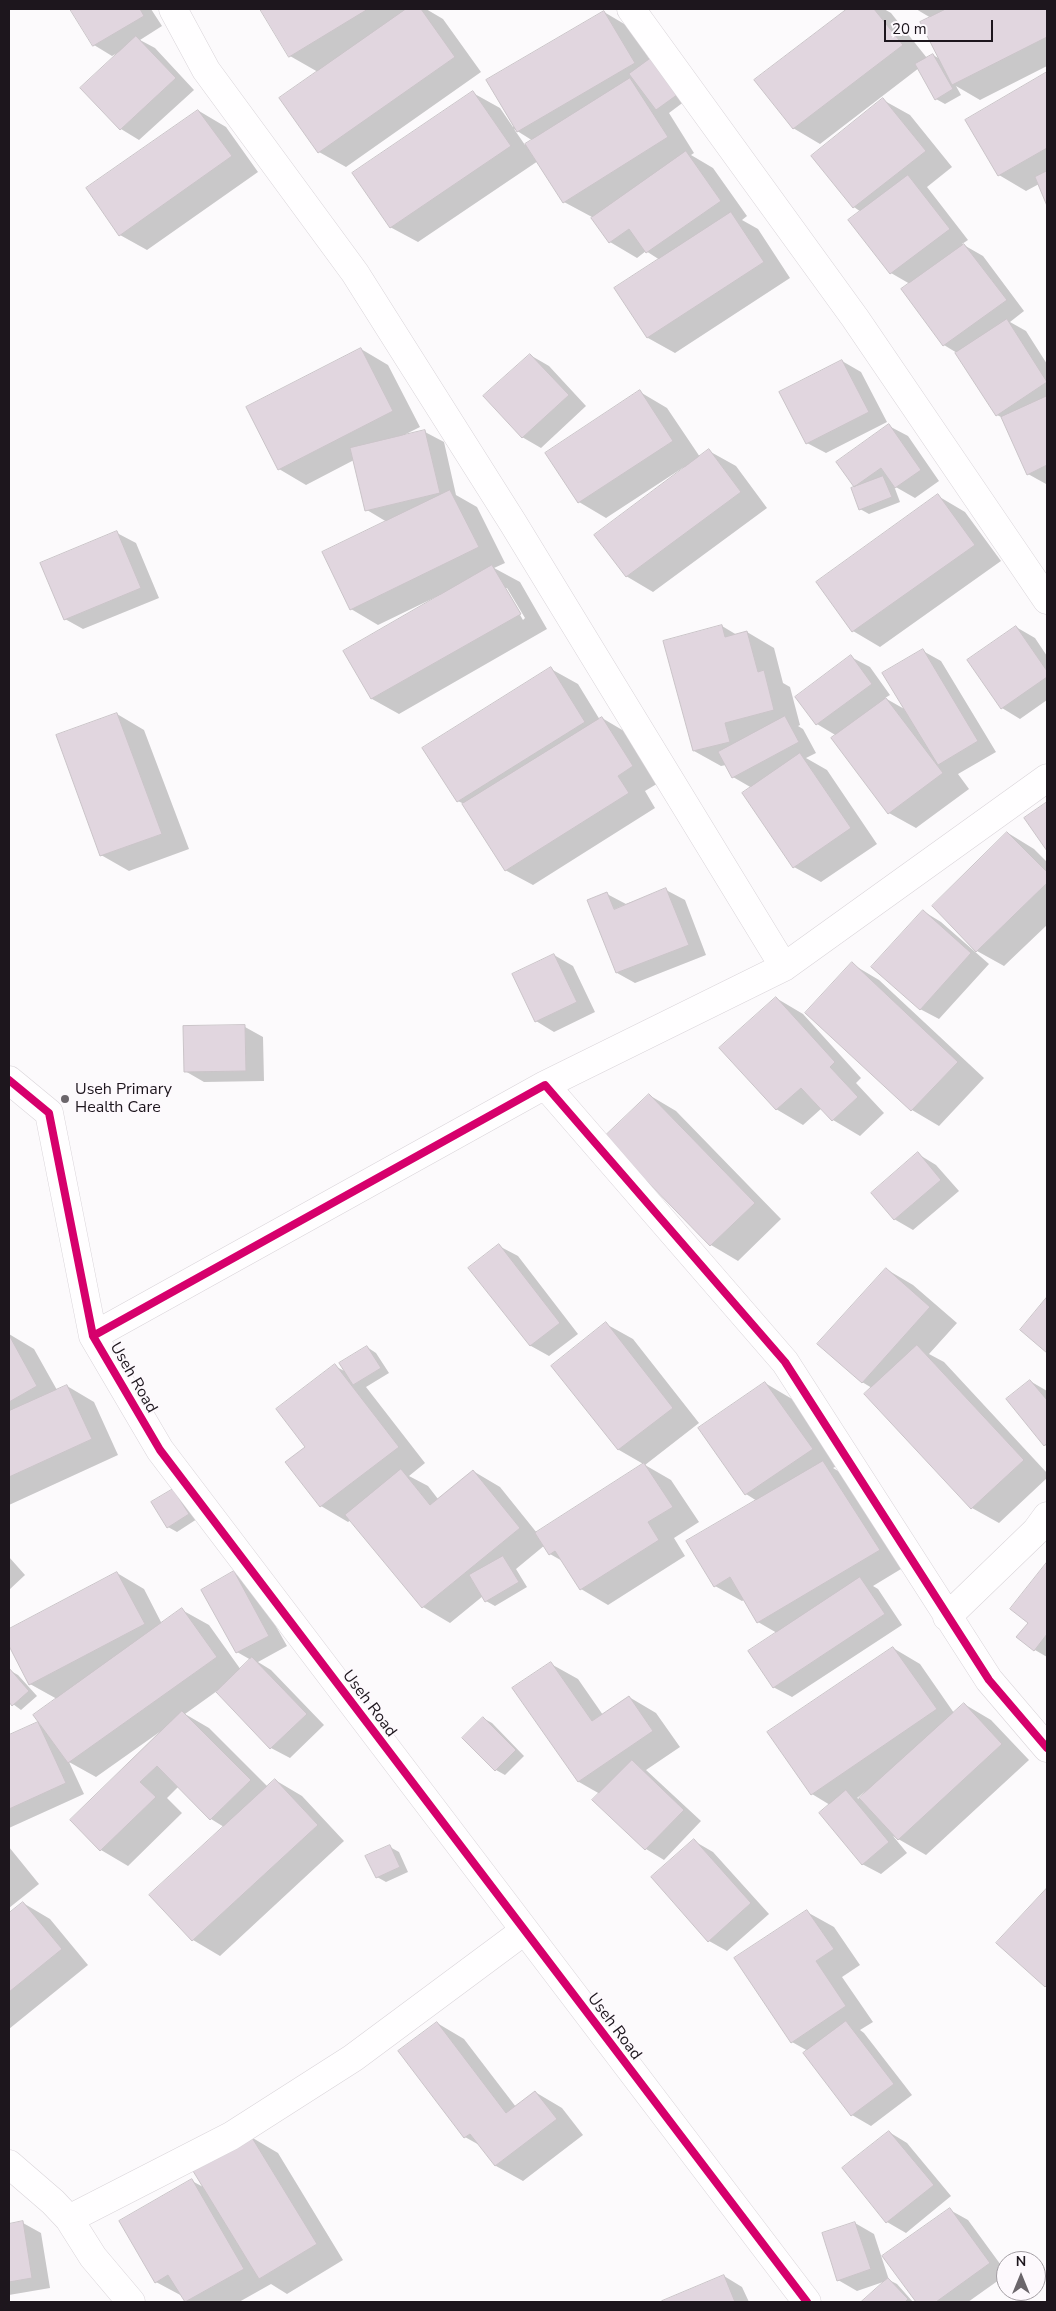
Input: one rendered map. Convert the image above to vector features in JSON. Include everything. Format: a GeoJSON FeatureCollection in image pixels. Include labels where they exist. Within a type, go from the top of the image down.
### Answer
{"type":"FeatureCollection","features":[{"type":"Feature","properties":{"kind":"street"},"geometry":{"type":"LineString","coordinates":[[173,9],[206,70],[355,272],[513,523],[784,967]]}},
{"type":"Feature","properties":{"kind":"street"},"geometry":{"type":"LineString","coordinates":[[631,9],[768,200],[856,318],[1047,600]]}},
{"type":"Feature","properties":{"kind":"street"},"geometry":{"type":"LineString","coordinates":[[93,1336],[544,1085],[784,967],[1047,778]]}},
{"type":"Feature","properties":{"kind":"street","name":"Useh Road"},"geometry":{"type":"LineString","coordinates":[[9,1080],[49,1113],[93,1336],[160,1450],[806,2302]]}},
{"type":"Feature","properties":{"kind":"street"},"geometry":{"type":"LineString","coordinates":[[544,1085],[785,1362],[989,1680],[1047,1748]]}},
{"type":"Feature","properties":{"kind":"street"},"geometry":{"type":"LineString","coordinates":[[947,1617],[1036,1531],[1047,1516]]}},
{"type":"Feature","properties":{"kind":"street"},"geometry":{"type":"LineString","coordinates":[[69,2219],[230,2136],[353,2058],[524,1931]]}},
{"type":"Feature","properties":{"kind":"street"},"geometry":{"type":"LineString","coordinates":[[9,2164],[53,2202],[69,2219],[93,2257],[130,2302]]}},
{"type":"Feature","properties":{"kind":"building"},"geometry":{"type":"Polygon","coordinates":[[[70,9],[140,9],[144,16],[93,46],[70,9]]]}},
{"type":"Feature","properties":{"kind":"building"},"geometry":{"type":"Polygon","coordinates":[[[260,9],[368,9],[289,57],[260,9]]]}},
{"type":"Feature","properties":{"kind":"building"},"geometry":{"type":"Polygon","coordinates":[[[406,9],[421,9],[455,57],[318,153],[279,98],[406,9]]]}},
{"type":"Feature","properties":{"kind":"building"},"geometry":{"type":"Polygon","coordinates":[[[847,9],[874,9],[903,45],[793,129],[754,80],[847,9]]]}},
{"type":"Feature","properties":{"kind":"building"},"geometry":{"type":"Polygon","coordinates":[[[946,9],[1047,9],[1047,37],[952,85],[920,22],[946,9]]]}},
{"type":"Feature","properties":{"kind":"building"},"geometry":{"type":"Polygon","coordinates":[[[604,11],[635,63],[517,132],[486,80],[604,11]]]}},
{"type":"Feature","properties":{"kind":"building"},"geometry":{"type":"Polygon","coordinates":[[[136,36],[176,78],[120,130],[80,88],[136,36]]]}},
{"type":"Feature","properties":{"kind":"building"},"geometry":{"type":"Polygon","coordinates":[[[933,54],[953,89],[935,100],[915,64],[933,54]]]}},
{"type":"Feature","properties":{"kind":"building"},"geometry":{"type":"Polygon","coordinates":[[[655,55],[681,92],[656,110],[629,74],[655,55]]]}},
{"type":"Feature","properties":{"kind":"building"},"geometry":{"type":"Polygon","coordinates":[[[1047,72],[1047,148],[998,176],[965,120],[1047,72]]]}},
{"type":"Feature","properties":{"kind":"building"},"geometry":{"type":"Polygon","coordinates":[[[630,78],[668,137],[563,203],[525,144],[630,78]]]}},
{"type":"Feature","properties":{"kind":"building"},"geometry":{"type":"Polygon","coordinates":[[[473,91],[511,146],[390,228],[352,173],[473,91]]]}},
{"type":"Feature","properties":{"kind":"building"},"geometry":{"type":"Polygon","coordinates":[[[883,98],[926,151],[853,208],[811,156],[883,98]]]}},
{"type":"Feature","properties":{"kind":"building"},"geometry":{"type":"Polygon","coordinates":[[[198,110],[232,156],[119,236],[86,188],[198,110]]]}},
{"type":"Feature","properties":{"kind":"building"},"geometry":{"type":"Polygon","coordinates":[[[686,151],[721,201],[646,253],[629,229],[609,243],[591,218],[686,151]]]}},
{"type":"Feature","properties":{"kind":"building"},"geometry":{"type":"Polygon","coordinates":[[[1047,171],[1047,206],[1035,177],[1047,171]]]}},
{"type":"Feature","properties":{"kind":"building"},"geometry":{"type":"Polygon","coordinates":[[[908,175],[950,229],[890,274],[848,220],[908,175]]]}},
{"type":"Feature","properties":{"kind":"building"},"geometry":{"type":"Polygon","coordinates":[[[731,212],[764,262],[647,338],[614,288],[731,212]]]}},
{"type":"Feature","properties":{"kind":"building"},"geometry":{"type":"Polygon","coordinates":[[[964,244],[1007,300],[943,346],[901,289],[964,244]]]}},
{"type":"Feature","properties":{"kind":"building"},"geometry":{"type":"Polygon","coordinates":[[[1007,319],[1047,382],[996,416],[955,353],[1007,319]]]}},
{"type":"Feature","properties":{"kind":"building"},"geometry":{"type":"Polygon","coordinates":[[[361,348],[393,411],[278,470],[246,407],[361,348]]]}},
{"type":"Feature","properties":{"kind":"building"},"geometry":{"type":"Polygon","coordinates":[[[530,354],[569,395],[522,438],[483,396],[530,354]]]}},
{"type":"Feature","properties":{"kind":"building"},"geometry":{"type":"Polygon","coordinates":[[[842,360],[869,412],[806,444],[779,392],[842,360]]]}},
{"type":"Feature","properties":{"kind":"building"},"geometry":{"type":"Polygon","coordinates":[[[640,390],[673,441],[578,503],[545,453],[640,390]]]}},
{"type":"Feature","properties":{"kind":"building"},"geometry":{"type":"Polygon","coordinates":[[[1047,396],[1047,465],[1027,475],[1001,417],[1047,396]]]}},
{"type":"Feature","properties":{"kind":"building"},"geometry":{"type":"Polygon","coordinates":[[[889,424],[921,470],[895,488],[881,468],[854,487],[836,462],[889,424]]]}},
{"type":"Feature","properties":{"kind":"building"},"geometry":{"type":"Polygon","coordinates":[[[425,430],[440,493],[365,511],[350,448],[425,430]]]}},
{"type":"Feature","properties":{"kind":"building"},"geometry":{"type":"Polygon","coordinates":[[[709,449],[741,492],[626,577],[594,535],[709,449]]]}},
{"type":"Feature","properties":{"kind":"building"},"geometry":{"type":"Polygon","coordinates":[[[883,476],[892,497],[859,510],[851,488],[883,476]]]}},
{"type":"Feature","properties":{"kind":"building"},"geometry":{"type":"Polygon","coordinates":[[[450,490],[479,547],[350,610],[322,552],[450,490]]]}},
{"type":"Feature","properties":{"kind":"building"},"geometry":{"type":"Polygon","coordinates":[[[938,494],[975,545],[852,632],[816,582],[938,494]]]}},
{"type":"Feature","properties":{"kind":"building"},"geometry":{"type":"Polygon","coordinates":[[[117,531],[141,588],[64,620],[40,563],[117,531]]]}},
{"type":"Feature","properties":{"kind":"building"},"geometry":{"type":"Polygon","coordinates":[[[492,565],[521,614],[371,699],[343,651],[492,565]]]}},
{"type":"Feature","properties":{"kind":"building"},"geometry":{"type":"Polygon","coordinates":[[[722,625],[725,637],[747,631],[758,672],[764,670],[774,710],[725,723],[730,742],[693,751],[663,641],[722,625]]]}},
{"type":"Feature","properties":{"kind":"building"},"geometry":{"type":"Polygon","coordinates":[[[1016,626],[1047,671],[1047,677],[1001,709],[967,660],[1016,626]]]}},
{"type":"Feature","properties":{"kind":"building"},"geometry":{"type":"Polygon","coordinates":[[[923,649],[978,741],[938,765],[882,673],[923,649]]]}},
{"type":"Feature","properties":{"kind":"building"},"geometry":{"type":"Polygon","coordinates":[[[851,655],[872,684],[816,725],[795,697],[851,655]]]}},
{"type":"Feature","properties":{"kind":"building"},"geometry":{"type":"Polygon","coordinates":[[[551,667],[585,722],[457,802],[422,748],[551,667]]]}},
{"type":"Feature","properties":{"kind":"building"},"geometry":{"type":"Polygon","coordinates":[[[886,698],[943,773],[888,814],[831,738],[886,698]]]}},
{"type":"Feature","properties":{"kind":"building"},"geometry":{"type":"Polygon","coordinates":[[[117,713],[162,834],[100,856],[56,735],[117,713]]]}},
{"type":"Feature","properties":{"kind":"building"},"geometry":{"type":"Polygon","coordinates":[[[785,716],[799,742],[732,778],[718,752],[785,716]]]}},
{"type":"Feature","properties":{"kind":"building"},"geometry":{"type":"Polygon","coordinates":[[[602,717],[633,766],[618,776],[629,793],[505,871],[462,804],[602,717]]]}},
{"type":"Feature","properties":{"kind":"building"},"geometry":{"type":"Polygon","coordinates":[[[800,753],[851,828],[793,868],[742,793],[800,753]]]}},
{"type":"Feature","properties":{"kind":"building"},"geometry":{"type":"Polygon","coordinates":[[[1047,802],[1047,851],[1024,818],[1047,802]]]}},
{"type":"Feature","properties":{"kind":"building"},"geometry":{"type":"Polygon","coordinates":[[[1007,832],[1047,872],[1047,883],[976,952],[932,906],[1007,832]]]}},
{"type":"Feature","properties":{"kind":"building"},"geometry":{"type":"Polygon","coordinates":[[[666,888],[689,945],[616,973],[587,900],[607,892],[614,909],[666,888]]]}},
{"type":"Feature","properties":{"kind":"building"},"geometry":{"type":"Polygon","coordinates":[[[923,910],[971,953],[920,1010],[871,967],[923,910]]]}},
{"type":"Feature","properties":{"kind":"building"},"geometry":{"type":"Polygon","coordinates":[[[554,954],[577,1002],[535,1022],[512,974],[554,954]]]}},
{"type":"Feature","properties":{"kind":"building"},"geometry":{"type":"Polygon","coordinates":[[[852,962],[958,1062],[911,1111],[805,1013],[852,962]]]}},
{"type":"Feature","properties":{"kind":"building"},"geometry":{"type":"Polygon","coordinates":[[[776,997],[835,1062],[830,1067],[858,1097],[832,1121],[801,1088],[776,1110],[719,1048],[776,997]]]}},
{"type":"Feature","properties":{"kind":"building"},"geometry":{"type":"Polygon","coordinates":[[[245,1025],[246,1071],[184,1072],[183,1026],[245,1025]]]}},
{"type":"Feature","properties":{"kind":"building"},"geometry":{"type":"Polygon","coordinates":[[[649,1094],[755,1203],[710,1246],[604,1137],[649,1094]]]}},
{"type":"Feature","properties":{"kind":"building"},"geometry":{"type":"Polygon","coordinates":[[[918,1152],[941,1180],[894,1220],[871,1193],[918,1152]]]}},
{"type":"Feature","properties":{"kind":"building"},"geometry":{"type":"Polygon","coordinates":[[[499,1244],[560,1323],[530,1346],[468,1268],[499,1244]]]}},
{"type":"Feature","properties":{"kind":"building"},"geometry":{"type":"Polygon","coordinates":[[[886,1268],[930,1307],[862,1383],[817,1344],[886,1268]]]}},
{"type":"Feature","properties":{"kind":"building"},"geometry":{"type":"Polygon","coordinates":[[[1047,1297],[1047,1353],[1020,1330],[1047,1297]]]}},
{"type":"Feature","properties":{"kind":"building"},"geometry":{"type":"Polygon","coordinates":[[[606,1322],[673,1408],[618,1450],[551,1366],[606,1322]]]}},
{"type":"Feature","properties":{"kind":"building"},"geometry":{"type":"Polygon","coordinates":[[[9,1335],[37,1386],[9,1402],[9,1335]]]}},
{"type":"Feature","properties":{"kind":"building"},"geometry":{"type":"Polygon","coordinates":[[[917,1345],[1024,1460],[971,1509],[864,1394],[917,1345]]]}},
{"type":"Feature","properties":{"kind":"building"},"geometry":{"type":"Polygon","coordinates":[[[367,1346],[381,1368],[353,1385],[339,1363],[367,1346]]]}},
{"type":"Feature","properties":{"kind":"building"},"geometry":{"type":"Polygon","coordinates":[[[335,1364],[399,1447],[320,1507],[285,1462],[305,1447],[276,1409],[335,1364]]]}},
{"type":"Feature","properties":{"kind":"building"},"geometry":{"type":"Polygon","coordinates":[[[1030,1380],[1047,1400],[1047,1443],[1044,1446],[1006,1399],[1030,1380]]]}},
{"type":"Feature","properties":{"kind":"building"},"geometry":{"type":"Polygon","coordinates":[[[765,1382],[813,1449],[745,1495],[698,1428],[765,1382]]]}},
{"type":"Feature","properties":{"kind":"building"},"geometry":{"type":"Polygon","coordinates":[[[67,1385],[92,1439],[9,1477],[9,1411],[67,1385]]]}},
{"type":"Feature","properties":{"kind":"building"},"geometry":{"type":"Polygon","coordinates":[[[823,1461],[880,1550],[757,1623],[730,1577],[714,1587],[686,1541],[823,1461]]]}},
{"type":"Feature","properties":{"kind":"building"},"geometry":{"type":"Polygon","coordinates":[[[644,1463],[673,1507],[648,1522],[659,1540],[580,1590],[555,1551],[549,1555],[535,1533],[644,1463]]]}},
{"type":"Feature","properties":{"kind":"building"},"geometry":{"type":"Polygon","coordinates":[[[401,1469],[430,1505],[473,1470],[520,1528],[422,1608],[345,1515],[401,1469]]]}},
{"type":"Feature","properties":{"kind":"building"},"geometry":{"type":"Polygon","coordinates":[[[173,1489],[189,1514],[167,1528],[151,1502],[173,1489]]]}},
{"type":"Feature","properties":{"kind":"building"},"geometry":{"type":"Polygon","coordinates":[[[503,1556],[519,1582],[485,1602],[469,1575],[503,1556]]]}},
{"type":"Feature","properties":{"kind":"building"},"geometry":{"type":"Polygon","coordinates":[[[1047,1562],[1047,1634],[1034,1651],[1016,1637],[1028,1623],[1010,1609],[1047,1562]]]}},
{"type":"Feature","properties":{"kind":"building"},"geometry":{"type":"Polygon","coordinates":[[[234,1571],[269,1636],[236,1653],[201,1590],[234,1571]]]}},
{"type":"Feature","properties":{"kind":"building"},"geometry":{"type":"Polygon","coordinates":[[[117,1572],[145,1624],[29,1685],[9,1646],[9,1629],[117,1572]]]}},
{"type":"Feature","properties":{"kind":"building"},"geometry":{"type":"Polygon","coordinates":[[[860,1577],[885,1614],[773,1688],[748,1651],[860,1577]]]}},
{"type":"Feature","properties":{"kind":"building"},"geometry":{"type":"Polygon","coordinates":[[[182,1608],[217,1657],[68,1763],[33,1715],[182,1608]]]}},
{"type":"Feature","properties":{"kind":"building"},"geometry":{"type":"Polygon","coordinates":[[[893,1647],[937,1709],[811,1795],[767,1732],[893,1647]]]}},
{"type":"Feature","properties":{"kind":"building"},"geometry":{"type":"Polygon","coordinates":[[[252,1657],[307,1714],[270,1749],[216,1692],[252,1657]]]}},
{"type":"Feature","properties":{"kind":"building"},"geometry":{"type":"Polygon","coordinates":[[[551,1662],[592,1721],[629,1696],[653,1731],[578,1782],[512,1688],[551,1662]]]}},
{"type":"Feature","properties":{"kind":"building"},"geometry":{"type":"Polygon","coordinates":[[[9,1668],[29,1691],[12,1706],[9,1702],[9,1668]]]}},
{"type":"Feature","properties":{"kind":"building"},"geometry":{"type":"Polygon","coordinates":[[[964,1703],[1002,1744],[898,1840],[859,1798],[964,1703]]]}},
{"type":"Feature","properties":{"kind":"building"},"geometry":{"type":"Polygon","coordinates":[[[182,1711],[251,1780],[210,1820],[157,1766],[140,1782],[156,1797],[100,1851],[70,1820],[182,1711]]]}},
{"type":"Feature","properties":{"kind":"building"},"geometry":{"type":"Polygon","coordinates":[[[483,1717],[516,1750],[495,1771],[462,1738],[483,1717]]]}},
{"type":"Feature","properties":{"kind":"building"},"geometry":{"type":"Polygon","coordinates":[[[38,1722],[66,1783],[9,1809],[9,1735],[38,1722]]]}},
{"type":"Feature","properties":{"kind":"building"},"geometry":{"type":"Polygon","coordinates":[[[632,1760],[684,1810],[645,1850],[592,1800],[632,1760]]]}},
{"type":"Feature","properties":{"kind":"building"},"geometry":{"type":"Polygon","coordinates":[[[275,1779],[318,1825],[192,1941],[149,1895],[275,1779]]]}},
{"type":"Feature","properties":{"kind":"building"},"geometry":{"type":"Polygon","coordinates":[[[846,1790],[889,1842],[862,1865],[819,1813],[846,1790]]]}},
{"type":"Feature","properties":{"kind":"building"},"geometry":{"type":"Polygon","coordinates":[[[694,1839],[751,1903],[708,1942],[651,1877],[694,1839]]]}},
{"type":"Feature","properties":{"kind":"building"},"geometry":{"type":"Polygon","coordinates":[[[390,1845],[400,1867],[376,1878],[365,1856],[390,1845]]]}},
{"type":"Feature","properties":{"kind":"building"},"geometry":{"type":"Polygon","coordinates":[[[1047,1888],[1047,1985],[1045,1987],[996,1943],[1047,1888]]]}},
{"type":"Feature","properties":{"kind":"building"},"geometry":{"type":"Polygon","coordinates":[[[23,1902],[62,1949],[9,1992],[9,1913],[23,1902]]]}},
{"type":"Feature","properties":{"kind":"building"},"geometry":{"type":"Polygon","coordinates":[[[807,1910],[834,1949],[816,1961],[846,2006],[791,2043],[734,1958],[807,1910]]]}},
{"type":"Feature","properties":{"kind":"building"},"geometry":{"type":"Polygon","coordinates":[[[846,2021],[894,2084],[851,2116],[803,2053],[846,2021]]]}},
{"type":"Feature","properties":{"kind":"building"},"geometry":{"type":"Polygon","coordinates":[[[437,2022],[506,2113],[535,2091],[557,2119],[495,2166],[470,2134],[464,2138],[398,2051],[437,2022]]]}},
{"type":"Feature","properties":{"kind":"building"},"geometry":{"type":"Polygon","coordinates":[[[889,2131],[934,2185],[886,2223],[842,2168],[889,2131]]]}},
{"type":"Feature","properties":{"kind":"building"},"geometry":{"type":"Polygon","coordinates":[[[251,2136],[317,2244],[259,2279],[193,2171],[251,2136]]]}},
{"type":"Feature","properties":{"kind":"building"},"geometry":{"type":"Polygon","coordinates":[[[192,2179],[244,2269],[185,2302],[168,2275],[155,2283],[119,2221],[192,2179]]]}},
{"type":"Feature","properties":{"kind":"building"},"geometry":{"type":"Polygon","coordinates":[[[950,2208],[990,2263],[936,2302],[916,2302],[882,2256],[950,2208]]]}},
{"type":"Feature","properties":{"kind":"building"},"geometry":{"type":"Polygon","coordinates":[[[23,2221],[32,2278],[9,2282],[9,2224],[23,2221]]]}},
{"type":"Feature","properties":{"kind":"building"},"geometry":{"type":"Polygon","coordinates":[[[855,2222],[871,2269],[837,2281],[822,2233],[855,2222]]]}},
{"type":"Feature","properties":{"kind":"building"},"geometry":{"type":"Polygon","coordinates":[[[724,2275],[735,2302],[662,2301],[724,2275]]]}},
{"type":"Feature","properties":{"kind":"building"},"geometry":{"type":"Polygon","coordinates":[[[888,2278],[908,2299],[905,2302],[861,2302],[888,2278]]]}},
{"type":"Feature","properties":{"kind":"cycle path"},"geometry":{"type":"LineString","coordinates":[[9,1080],[49,1113],[93,1336],[160,1450],[807,2302]]}},
{"type":"Feature","properties":{"kind":"cycle path"},"geometry":{"type":"LineString","coordinates":[[93,1336],[545,1085],[785,1362],[989,1680],[1047,1748]]}},
{"type":"Feature","properties":{"kind":"place","name":"Useh Primary Health Care"},"geometry":{"type":"Point","coordinates":[65,1099]}}]}
